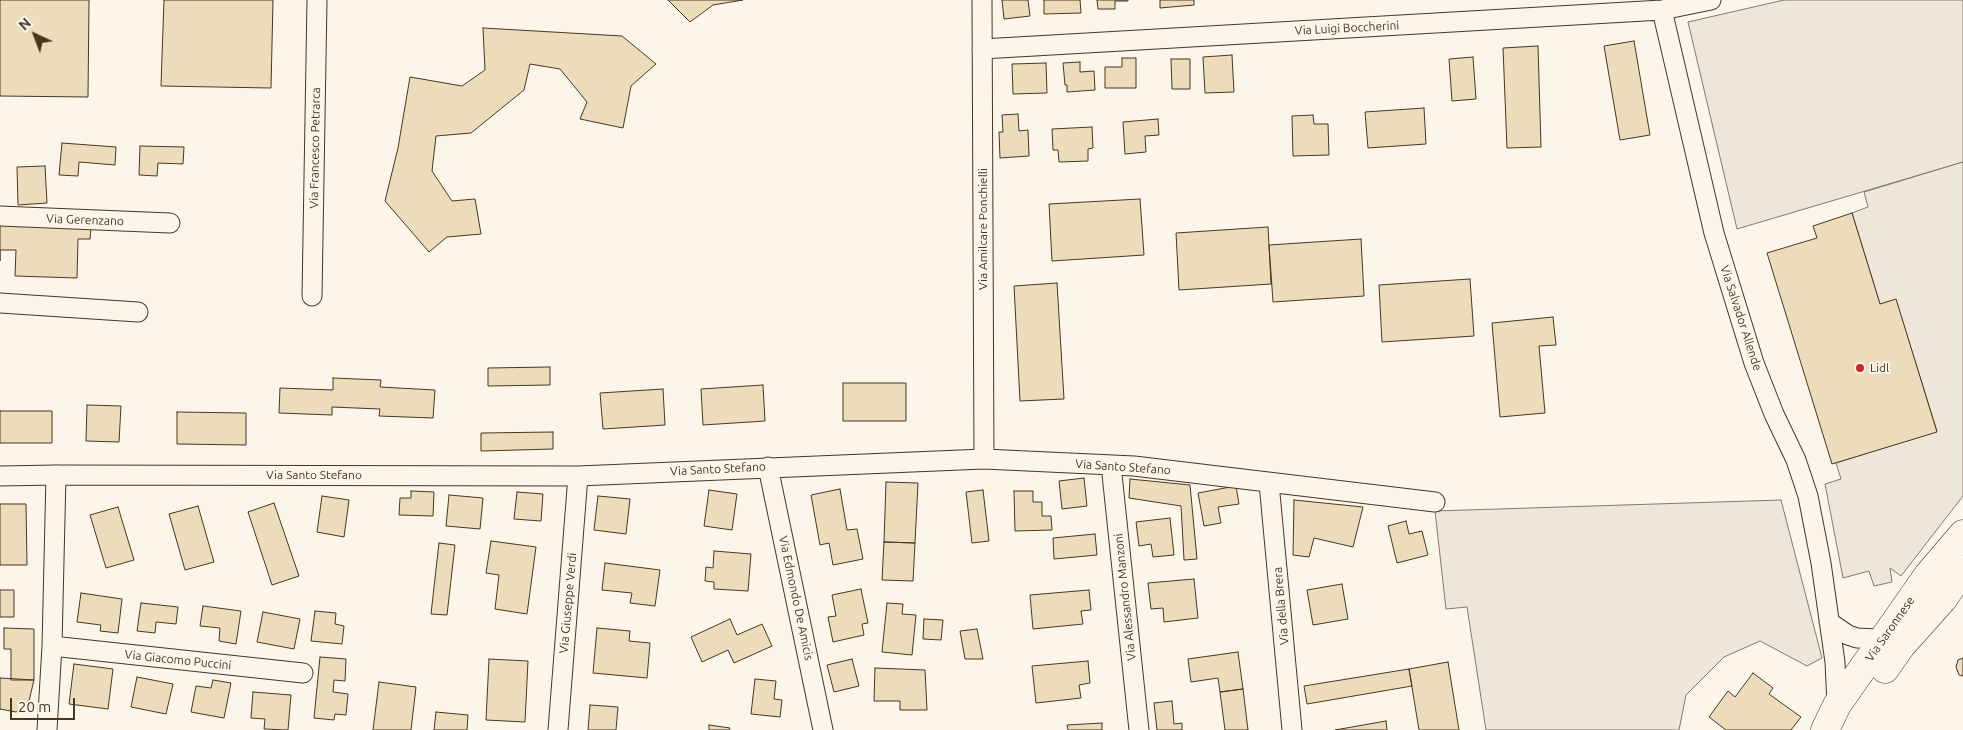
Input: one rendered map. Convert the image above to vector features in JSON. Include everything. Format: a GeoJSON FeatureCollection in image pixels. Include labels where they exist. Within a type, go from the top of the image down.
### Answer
{"type":"FeatureCollection","features":[{"type":"Feature","properties":{"kind":"main road","name":"Via Saronnese"},"geometry":{"type":"LineString","coordinates":[[1825,730],[1839,718],[1888,632],[1928,575],[1963,534]]}},
{"type":"Feature","properties":{"kind":"main road","name":"Via Saronnese"},"geometry":{"type":"LineString","coordinates":[[1839,718],[1850,720],[1901,646],[1943,598],[1963,570]]}},
{"type":"Feature","properties":{"kind":"street","name":"Via Francesco Petrarca"},"geometry":{"type":"LineString","coordinates":[[312,296],[317,0]]}},
{"type":"Feature","properties":{"kind":"street","name":"Via Amilcare Ponchielli"},"geometry":{"type":"LineString","coordinates":[[982,0],[984,459]]}},
{"type":"Feature","properties":{"kind":"street","name":"Via Luigi Boccherini"},"geometry":{"type":"LineString","coordinates":[[982,48],[1662,10],[1711,0]]}},
{"type":"Feature","properties":{"kind":"street","name":"Via Salvador Allende"},"geometry":{"type":"LineString","coordinates":[[1662,10],[1714,233],[1754,363],[1774,414],[1796,460],[1808,496],[1821,563],[1839,718]]}},
{"type":"Feature","properties":{"kind":"street","name":"Via Gerenzano"},"geometry":{"type":"LineString","coordinates":[[0,216],[170,223]]}},
{"type":"Feature","properties":{"kind":"street"},"geometry":{"type":"LineString","coordinates":[[0,303],[138,312]]}},
{"type":"Feature","properties":{"kind":"street","name":"Via Santo Stefano"},"geometry":{"type":"LineString","coordinates":[[0,476],[56,474],[578,476],[984,459],[1134,466],[1434,502]]}},
{"type":"Feature","properties":{"kind":"street","name":"Via Alessandro Manzoni"},"geometry":{"type":"LineString","coordinates":[[1111,465],[1139,730]]}},
{"type":"Feature","properties":{"kind":"street","name":"Via Edmondo De Amicis"},"geometry":{"type":"LineString","coordinates":[[768,467],[823,730]]}},
{"type":"Feature","properties":{"kind":"street"},"geometry":{"type":"LineString","coordinates":[[46,730],[52,646],[56,474]]}},
{"type":"Feature","properties":{"kind":"street","name":"Via Giuseppe Verdi"},"geometry":{"type":"LineString","coordinates":[[558,730],[578,476]]}},
{"type":"Feature","properties":{"kind":"street","name":"Via della Brera"},"geometry":{"type":"LineString","coordinates":[[1269,483],[1292,730]]}},
{"type":"Feature","properties":{"kind":"street"},"geometry":{"type":"LineString","coordinates":[[1829,622],[1848,634],[1867,640],[1878,639],[1888,632]]}},
{"type":"Feature","properties":{"kind":"street","name":"Via Giacomo Puccini"},"geometry":{"type":"LineString","coordinates":[[52,646],[303,673]]}},
{"type":"Feature","properties":{"kind":"shaded area"},"geometry":{"type":"Polygon","coordinates":[[[1784,0],[1963,0],[1963,162],[1737,229],[1688,22],[1784,0]]]}},
{"type":"Feature","properties":{"kind":"shaded area"},"geometry":{"type":"Polygon","coordinates":[[[1963,162],[1963,496],[1901,576],[1890,568],[1892,582],[1874,586],[1869,571],[1843,578],[1825,484],[1841,479],[1836,463],[1937,431],[1896,300],[1880,304],[1852,213],[1868,207],[1864,192],[1963,162]]]}},
{"type":"Feature","properties":{"kind":"shaded area"},"geometry":{"type":"Polygon","coordinates":[[[1781,500],[1822,658],[1807,666],[1760,641],[1724,657],[1686,695],[1679,730],[1486,730],[1467,607],[1446,609],[1435,511],[1781,500]]]}},
{"type":"Feature","properties":{"kind":"building"},"geometry":{"type":"Polygon","coordinates":[[[0,0],[89,0],[88,97],[0,96],[0,0]]]}},
{"type":"Feature","properties":{"kind":"building"},"geometry":{"type":"Polygon","coordinates":[[[164,0],[273,0],[271,88],[161,86],[164,0]]]}},
{"type":"Feature","properties":{"kind":"building"},"geometry":{"type":"Polygon","coordinates":[[[668,0],[743,0],[713,5],[690,22],[668,0]]]}},
{"type":"Feature","properties":{"kind":"building"},"geometry":{"type":"Polygon","coordinates":[[[1002,0],[1028,0],[1030,16],[1004,19],[1002,0]]]}},
{"type":"Feature","properties":{"kind":"building"},"geometry":{"type":"Polygon","coordinates":[[[1044,0],[1080,0],[1081,13],[1044,14],[1044,0]]]}},
{"type":"Feature","properties":{"kind":"building"},"geometry":{"type":"Polygon","coordinates":[[[1097,0],[1128,1],[1115,1],[1115,9],[1098,9],[1097,0]]]}},
{"type":"Feature","properties":{"kind":"building"},"geometry":{"type":"Polygon","coordinates":[[[1160,0],[1194,0],[1194,5],[1160,8],[1160,0]]]}},
{"type":"Feature","properties":{"kind":"building"},"geometry":{"type":"Polygon","coordinates":[[[483,28],[622,36],[656,64],[631,86],[623,128],[580,119],[587,102],[560,69],[530,64],[524,90],[471,133],[436,136],[432,171],[452,201],[475,199],[481,234],[447,237],[429,252],[385,201],[398,148],[410,77],[462,86],[485,70],[483,28]]]}},
{"type":"Feature","properties":{"kind":"building"},"geometry":{"type":"Polygon","coordinates":[[[1634,41],[1650,135],[1620,140],[1604,46],[1634,41]]]}},
{"type":"Feature","properties":{"kind":"building"},"geometry":{"type":"Polygon","coordinates":[[[1538,46],[1541,147],[1507,148],[1503,48],[1538,46]]]}},
{"type":"Feature","properties":{"kind":"building"},"geometry":{"type":"Polygon","coordinates":[[[1232,55],[1234,92],[1205,93],[1203,57],[1232,55]]]}},
{"type":"Feature","properties":{"kind":"building"},"geometry":{"type":"Polygon","coordinates":[[[1473,57],[1476,99],[1452,101],[1449,59],[1473,57]]]}},
{"type":"Feature","properties":{"kind":"building"},"geometry":{"type":"Polygon","coordinates":[[[1122,58],[1136,58],[1136,88],[1105,88],[1105,67],[1122,67],[1122,58]]]}},
{"type":"Feature","properties":{"kind":"building"},"geometry":{"type":"Polygon","coordinates":[[[1171,59],[1190,59],[1190,89],[1172,89],[1171,59]]]}},
{"type":"Feature","properties":{"kind":"building"},"geometry":{"type":"Polygon","coordinates":[[[1080,62],[1080,72],[1094,71],[1095,90],[1067,92],[1063,63],[1080,62]]]}},
{"type":"Feature","properties":{"kind":"building"},"geometry":{"type":"Polygon","coordinates":[[[1046,63],[1047,93],[1013,94],[1012,64],[1046,63]]]}},
{"type":"Feature","properties":{"kind":"building"},"geometry":{"type":"Polygon","coordinates":[[[1424,108],[1426,144],[1368,148],[1365,112],[1424,108]]]}},
{"type":"Feature","properties":{"kind":"building"},"geometry":{"type":"Polygon","coordinates":[[[1018,114],[1019,131],[1028,130],[1029,156],[1000,158],[999,132],[1003,132],[1002,115],[1018,114]]]}},
{"type":"Feature","properties":{"kind":"building"},"geometry":{"type":"Polygon","coordinates":[[[1313,115],[1314,124],[1328,124],[1329,155],[1293,156],[1292,116],[1313,115]]]}},
{"type":"Feature","properties":{"kind":"building"},"geometry":{"type":"Polygon","coordinates":[[[1158,119],[1159,135],[1145,136],[1146,152],[1125,154],[1123,122],[1158,119]]]}},
{"type":"Feature","properties":{"kind":"building"},"geometry":{"type":"Polygon","coordinates":[[[1092,127],[1093,148],[1088,149],[1088,161],[1059,162],[1058,150],[1053,150],[1052,129],[1092,127]]]}},
{"type":"Feature","properties":{"kind":"building"},"geometry":{"type":"Polygon","coordinates":[[[62,143],[116,147],[115,165],[79,162],[78,176],[59,175],[62,143]]]}},
{"type":"Feature","properties":{"kind":"building"},"geometry":{"type":"Polygon","coordinates":[[[140,146],[184,147],[183,164],[158,163],[157,176],[139,175],[140,146]]]}},
{"type":"Feature","properties":{"kind":"building"},"geometry":{"type":"Polygon","coordinates":[[[45,166],[47,203],[18,205],[17,167],[45,166]]]}},
{"type":"Feature","properties":{"kind":"building"},"geometry":{"type":"Polygon","coordinates":[[[1140,199],[1144,255],[1052,261],[1049,204],[1140,199]]]}},
{"type":"Feature","properties":{"kind":"building","name":"Lidl"},"geometry":{"type":"Polygon","coordinates":[[[1852,213],[1880,304],[1896,299],[1937,432],[1832,464],[1767,253],[1817,238],[1813,226],[1852,213]]]}},
{"type":"Feature","properties":{"kind":"building"},"geometry":{"type":"Polygon","coordinates":[[[0,225],[91,228],[90,239],[78,239],[77,278],[15,276],[16,250],[0,250],[0,225]]]}},
{"type":"Feature","properties":{"kind":"building"},"geometry":{"type":"Polygon","coordinates":[[[1268,227],[1271,284],[1179,290],[1176,233],[1268,227]]]}},
{"type":"Feature","properties":{"kind":"building"},"geometry":{"type":"Polygon","coordinates":[[[1361,239],[1364,296],[1273,302],[1269,245],[1361,239]]]}},
{"type":"Feature","properties":{"kind":"building"},"geometry":{"type":"Polygon","coordinates":[[[1470,279],[1474,336],[1382,342],[1379,285],[1470,279]]]}},
{"type":"Feature","properties":{"kind":"building"},"geometry":{"type":"Polygon","coordinates":[[[1057,283],[1064,399],[1020,401],[1014,286],[1057,283]]]}},
{"type":"Feature","properties":{"kind":"building"},"geometry":{"type":"Polygon","coordinates":[[[1553,317],[1556,345],[1539,346],[1545,413],[1500,417],[1492,323],[1553,317]]]}},
{"type":"Feature","properties":{"kind":"building"},"geometry":{"type":"Polygon","coordinates":[[[550,367],[550,385],[488,386],[488,368],[550,367]]]}},
{"type":"Feature","properties":{"kind":"building"},"geometry":{"type":"Polygon","coordinates":[[[333,378],[381,380],[380,387],[435,390],[433,418],[379,416],[380,409],[332,407],[332,415],[279,413],[280,388],[333,390],[333,378]]]}},
{"type":"Feature","properties":{"kind":"building"},"geometry":{"type":"Polygon","coordinates":[[[843,383],[906,383],[906,421],[843,421],[843,383]]]}},
{"type":"Feature","properties":{"kind":"building"},"geometry":{"type":"Polygon","coordinates":[[[763,385],[765,421],[703,425],[701,389],[763,385]]]}},
{"type":"Feature","properties":{"kind":"building"},"geometry":{"type":"Polygon","coordinates":[[[663,389],[665,425],[603,429],[600,393],[663,389]]]}},
{"type":"Feature","properties":{"kind":"building"},"geometry":{"type":"Polygon","coordinates":[[[87,405],[121,406],[119,442],[86,441],[87,405]]]}},
{"type":"Feature","properties":{"kind":"building"},"geometry":{"type":"Polygon","coordinates":[[[0,411],[52,411],[52,443],[0,443],[0,411]]]}},
{"type":"Feature","properties":{"kind":"building"},"geometry":{"type":"Polygon","coordinates":[[[177,412],[246,413],[246,445],[177,444],[177,412]]]}},
{"type":"Feature","properties":{"kind":"building"},"geometry":{"type":"Polygon","coordinates":[[[553,432],[553,449],[481,451],[481,433],[553,432]]]}},
{"type":"Feature","properties":{"kind":"building"},"geometry":{"type":"Polygon","coordinates":[[[1084,478],[1087,506],[1062,509],[1059,481],[1084,478]]]}},
{"type":"Feature","properties":{"kind":"building"},"geometry":{"type":"Polygon","coordinates":[[[1130,479],[1190,485],[1197,559],[1184,560],[1181,506],[1129,498],[1130,479]]]}},
{"type":"Feature","properties":{"kind":"building"},"geometry":{"type":"Polygon","coordinates":[[[886,482],[918,483],[915,543],[884,542],[886,482]]]}},
{"type":"Feature","properties":{"kind":"building"},"geometry":{"type":"Polygon","coordinates":[[[1236,486],[1239,504],[1218,507],[1221,523],[1204,526],[1198,493],[1236,486]]]}},
{"type":"Feature","properties":{"kind":"building"},"geometry":{"type":"Polygon","coordinates":[[[840,489],[847,530],[857,529],[863,559],[833,565],[829,543],[820,545],[811,495],[840,489]]]}},
{"type":"Feature","properties":{"kind":"building"},"geometry":{"type":"Polygon","coordinates":[[[709,490],[737,494],[732,530],[704,526],[709,490]]]}},
{"type":"Feature","properties":{"kind":"building"},"geometry":{"type":"Polygon","coordinates":[[[983,490],[989,541],[972,543],[966,492],[983,490]]]}},
{"type":"Feature","properties":{"kind":"building"},"geometry":{"type":"Polygon","coordinates":[[[411,491],[434,492],[433,516],[399,515],[400,498],[411,498],[411,491]]]}},
{"type":"Feature","properties":{"kind":"building"},"geometry":{"type":"Polygon","coordinates":[[[1014,491],[1033,491],[1033,502],[1042,502],[1042,516],[1051,516],[1052,530],[1015,531],[1014,491]]]}},
{"type":"Feature","properties":{"kind":"building"},"geometry":{"type":"Polygon","coordinates":[[[517,492],[543,494],[541,521],[514,519],[517,492]]]}},
{"type":"Feature","properties":{"kind":"building"},"geometry":{"type":"Polygon","coordinates":[[[449,495],[483,498],[480,529],[446,526],[449,495]]]}},
{"type":"Feature","properties":{"kind":"building"},"geometry":{"type":"Polygon","coordinates":[[[322,496],[349,500],[344,537],[317,532],[322,496]]]}},
{"type":"Feature","properties":{"kind":"building"},"geometry":{"type":"Polygon","coordinates":[[[598,496],[630,499],[626,534],[594,530],[598,496]]]}},
{"type":"Feature","properties":{"kind":"building"},"geometry":{"type":"Polygon","coordinates":[[[1294,500],[1363,507],[1353,547],[1314,538],[1309,557],[1293,555],[1294,500]]]}},
{"type":"Feature","properties":{"kind":"building"},"geometry":{"type":"Polygon","coordinates":[[[274,503],[299,576],[272,585],[248,512],[274,503]]]}},
{"type":"Feature","properties":{"kind":"building"},"geometry":{"type":"Polygon","coordinates":[[[0,504],[26,504],[27,565],[0,565],[0,504]]]}},
{"type":"Feature","properties":{"kind":"building"},"geometry":{"type":"Polygon","coordinates":[[[198,506],[214,562],[185,570],[169,514],[198,506]]]}},
{"type":"Feature","properties":{"kind":"building"},"geometry":{"type":"Polygon","coordinates":[[[118,507],[134,560],[106,568],[90,515],[118,507]]]}},
{"type":"Feature","properties":{"kind":"building"},"geometry":{"type":"Polygon","coordinates":[[[1170,518],[1174,555],[1153,557],[1151,544],[1139,546],[1136,522],[1170,518]]]}},
{"type":"Feature","properties":{"kind":"building"},"geometry":{"type":"Polygon","coordinates":[[[1406,521],[1409,534],[1422,531],[1428,555],[1397,563],[1388,526],[1406,521]]]}},
{"type":"Feature","properties":{"kind":"building"},"geometry":{"type":"Polygon","coordinates":[[[1095,534],[1097,555],[1054,559],[1053,538],[1095,534]]]}},
{"type":"Feature","properties":{"kind":"building"},"geometry":{"type":"Polygon","coordinates":[[[491,541],[536,547],[527,614],[495,609],[499,575],[486,573],[491,541]]]}},
{"type":"Feature","properties":{"kind":"building"},"geometry":{"type":"Polygon","coordinates":[[[884,542],[915,543],[913,581],[882,580],[884,542]]]}},
{"type":"Feature","properties":{"kind":"building"},"geometry":{"type":"Polygon","coordinates":[[[439,543],[455,545],[447,615],[431,614],[439,543]]]}},
{"type":"Feature","properties":{"kind":"building"},"geometry":{"type":"Polygon","coordinates":[[[714,551],[751,554],[748,591],[714,589],[714,582],[705,581],[706,567],[713,568],[714,551]]]}},
{"type":"Feature","properties":{"kind":"building"},"geometry":{"type":"Polygon","coordinates":[[[605,563],[660,570],[655,606],[630,603],[632,593],[602,590],[605,563]]]}},
{"type":"Feature","properties":{"kind":"building"},"geometry":{"type":"Polygon","coordinates":[[[1194,579],[1198,618],[1164,622],[1163,608],[1151,609],[1148,583],[1194,579]]]}},
{"type":"Feature","properties":{"kind":"building"},"geometry":{"type":"Polygon","coordinates":[[[1342,584],[1348,619],[1313,625],[1307,590],[1342,584]]]}},
{"type":"Feature","properties":{"kind":"building"},"geometry":{"type":"Polygon","coordinates":[[[861,589],[868,623],[862,624],[864,635],[833,642],[828,617],[836,616],[832,595],[861,589]]]}},
{"type":"Feature","properties":{"kind":"building"},"geometry":{"type":"Polygon","coordinates":[[[0,590],[14,590],[14,617],[0,617],[0,590]]]}},
{"type":"Feature","properties":{"kind":"building"},"geometry":{"type":"Polygon","coordinates":[[[1089,590],[1091,610],[1081,611],[1083,624],[1033,629],[1030,595],[1089,590]]]}},
{"type":"Feature","properties":{"kind":"building"},"geometry":{"type":"Polygon","coordinates":[[[81,593],[122,599],[118,633],[100,631],[101,625],[77,622],[81,593]]]}},
{"type":"Feature","properties":{"kind":"building"},"geometry":{"type":"Polygon","coordinates":[[[141,603],[178,607],[176,624],[156,622],[155,633],[137,631],[141,603]]]}},
{"type":"Feature","properties":{"kind":"building"},"geometry":{"type":"Polygon","coordinates":[[[887,603],[903,604],[902,614],[916,615],[912,655],[882,652],[887,603]]]}},
{"type":"Feature","properties":{"kind":"building"},"geometry":{"type":"Polygon","coordinates":[[[203,606],[241,611],[236,644],[219,641],[220,628],[200,626],[203,606]]]}},
{"type":"Feature","properties":{"kind":"building"},"geometry":{"type":"Polygon","coordinates":[[[315,611],[336,613],[335,624],[344,626],[342,644],[311,641],[315,611]]]}},
{"type":"Feature","properties":{"kind":"building"},"geometry":{"type":"Polygon","coordinates":[[[263,612],[300,619],[294,649],[257,642],[263,612]]]}},
{"type":"Feature","properties":{"kind":"building"},"geometry":{"type":"Polygon","coordinates":[[[730,619],[737,635],[762,624],[772,646],[734,663],[728,650],[702,662],[691,637],[730,619]]]}},
{"type":"Feature","properties":{"kind":"building"},"geometry":{"type":"Polygon","coordinates":[[[924,619],[943,620],[941,640],[923,639],[924,619]]]}},
{"type":"Feature","properties":{"kind":"building"},"geometry":{"type":"Polygon","coordinates":[[[4,628],[34,629],[34,680],[11,680],[11,649],[4,649],[4,628]]]}},
{"type":"Feature","properties":{"kind":"building"},"geometry":{"type":"Polygon","coordinates":[[[597,628],[630,631],[629,641],[650,643],[647,678],[593,673],[597,628]]]}},
{"type":"Feature","properties":{"kind":"building"},"geometry":{"type":"Polygon","coordinates":[[[977,629],[983,659],[965,659],[960,631],[977,629]]]}},
{"type":"Feature","properties":{"kind":"building"},"geometry":{"type":"Polygon","coordinates":[[[1238,652],[1243,689],[1220,692],[1218,678],[1191,682],[1188,659],[1238,652]]]}},
{"type":"Feature","properties":{"kind":"building"},"geometry":{"type":"Polygon","coordinates":[[[320,657],[346,659],[345,681],[334,680],[333,692],[348,694],[346,715],[335,714],[334,720],[314,718],[320,657]]]}},
{"type":"Feature","properties":{"kind":"building"},"geometry":{"type":"Polygon","coordinates":[[[1963,658],[1963,676],[1959,675],[1956,667],[1958,660],[1963,658]]]}},
{"type":"Feature","properties":{"kind":"building"},"geometry":{"type":"Polygon","coordinates":[[[489,659],[528,661],[525,722],[486,720],[489,659]]]}},
{"type":"Feature","properties":{"kind":"building"},"geometry":{"type":"Polygon","coordinates":[[[852,659],[859,686],[834,692],[827,665],[852,659]]]}},
{"type":"Feature","properties":{"kind":"building"},"geometry":{"type":"Polygon","coordinates":[[[1088,661],[1090,683],[1079,685],[1081,698],[1036,703],[1032,666],[1088,661]]]}},
{"type":"Feature","properties":{"kind":"building"},"geometry":{"type":"Polygon","coordinates":[[[1448,662],[1459,730],[1419,730],[1409,669],[1448,662]]]}},
{"type":"Feature","properties":{"kind":"building"},"geometry":{"type":"Polygon","coordinates":[[[74,664],[113,669],[108,709],[69,704],[74,664]]]}},
{"type":"Feature","properties":{"kind":"building"},"geometry":{"type":"Polygon","coordinates":[[[875,668],[925,670],[927,710],[900,710],[900,701],[874,701],[875,668]]]}},
{"type":"Feature","properties":{"kind":"building"},"geometry":{"type":"Polygon","coordinates":[[[1409,669],[1412,686],[1307,704],[1304,686],[1409,669]]]}},
{"type":"Feature","properties":{"kind":"building"},"geometry":{"type":"Polygon","coordinates":[[[1753,673],[1773,688],[1769,694],[1801,717],[1791,730],[1726,730],[1709,717],[1728,691],[1735,697],[1753,673]]]}},
{"type":"Feature","properties":{"kind":"building"},"geometry":{"type":"Polygon","coordinates":[[[137,677],[173,684],[166,714],[131,707],[137,677]]]}},
{"type":"Feature","properties":{"kind":"building"},"geometry":{"type":"Polygon","coordinates":[[[0,678],[34,680],[28,705],[16,712],[0,709],[0,678]]]}},
{"type":"Feature","properties":{"kind":"building"},"geometry":{"type":"Polygon","coordinates":[[[755,679],[776,681],[774,699],[782,700],[780,717],[751,714],[755,679]]]}},
{"type":"Feature","properties":{"kind":"building"},"geometry":{"type":"Polygon","coordinates":[[[213,680],[231,683],[224,718],[191,712],[196,686],[211,688],[213,680]]]}},
{"type":"Feature","properties":{"kind":"building"},"geometry":{"type":"Polygon","coordinates":[[[379,682],[416,687],[411,730],[373,730],[379,682]]]}},
{"type":"Feature","properties":{"kind":"building"},"geometry":{"type":"Polygon","coordinates":[[[1243,689],[1248,730],[1225,730],[1220,692],[1243,689]]]}},
{"type":"Feature","properties":{"kind":"building"},"geometry":{"type":"Polygon","coordinates":[[[253,692],[291,695],[288,730],[264,729],[265,719],[251,718],[253,692]]]}},
{"type":"Feature","properties":{"kind":"building"},"geometry":{"type":"Polygon","coordinates":[[[1172,701],[1174,724],[1182,723],[1182,730],[1157,730],[1154,703],[1172,701]]]}},
{"type":"Feature","properties":{"kind":"building"},"geometry":{"type":"Polygon","coordinates":[[[590,705],[618,707],[616,730],[588,730],[590,705]]]}},
{"type":"Feature","properties":{"kind":"building"},"geometry":{"type":"Polygon","coordinates":[[[436,712],[468,715],[467,730],[434,730],[436,712]]]}},
{"type":"Feature","properties":{"kind":"building"},"geometry":{"type":"Polygon","coordinates":[[[1386,721],[1387,730],[1335,730],[1386,721]]]}},
{"type":"Feature","properties":{"kind":"building"},"geometry":{"type":"Polygon","coordinates":[[[1102,723],[1102,730],[1068,730],[1067,725],[1102,723]]]}},
{"type":"Feature","properties":{"kind":"building"},"geometry":{"type":"Polygon","coordinates":[[[709,725],[730,728],[729,730],[709,730],[709,725]]]}},
{"type":"Feature","properties":{"kind":"place","name":"Lidl"},"geometry":{"type":"Point","coordinates":[1860,368]}}]}
